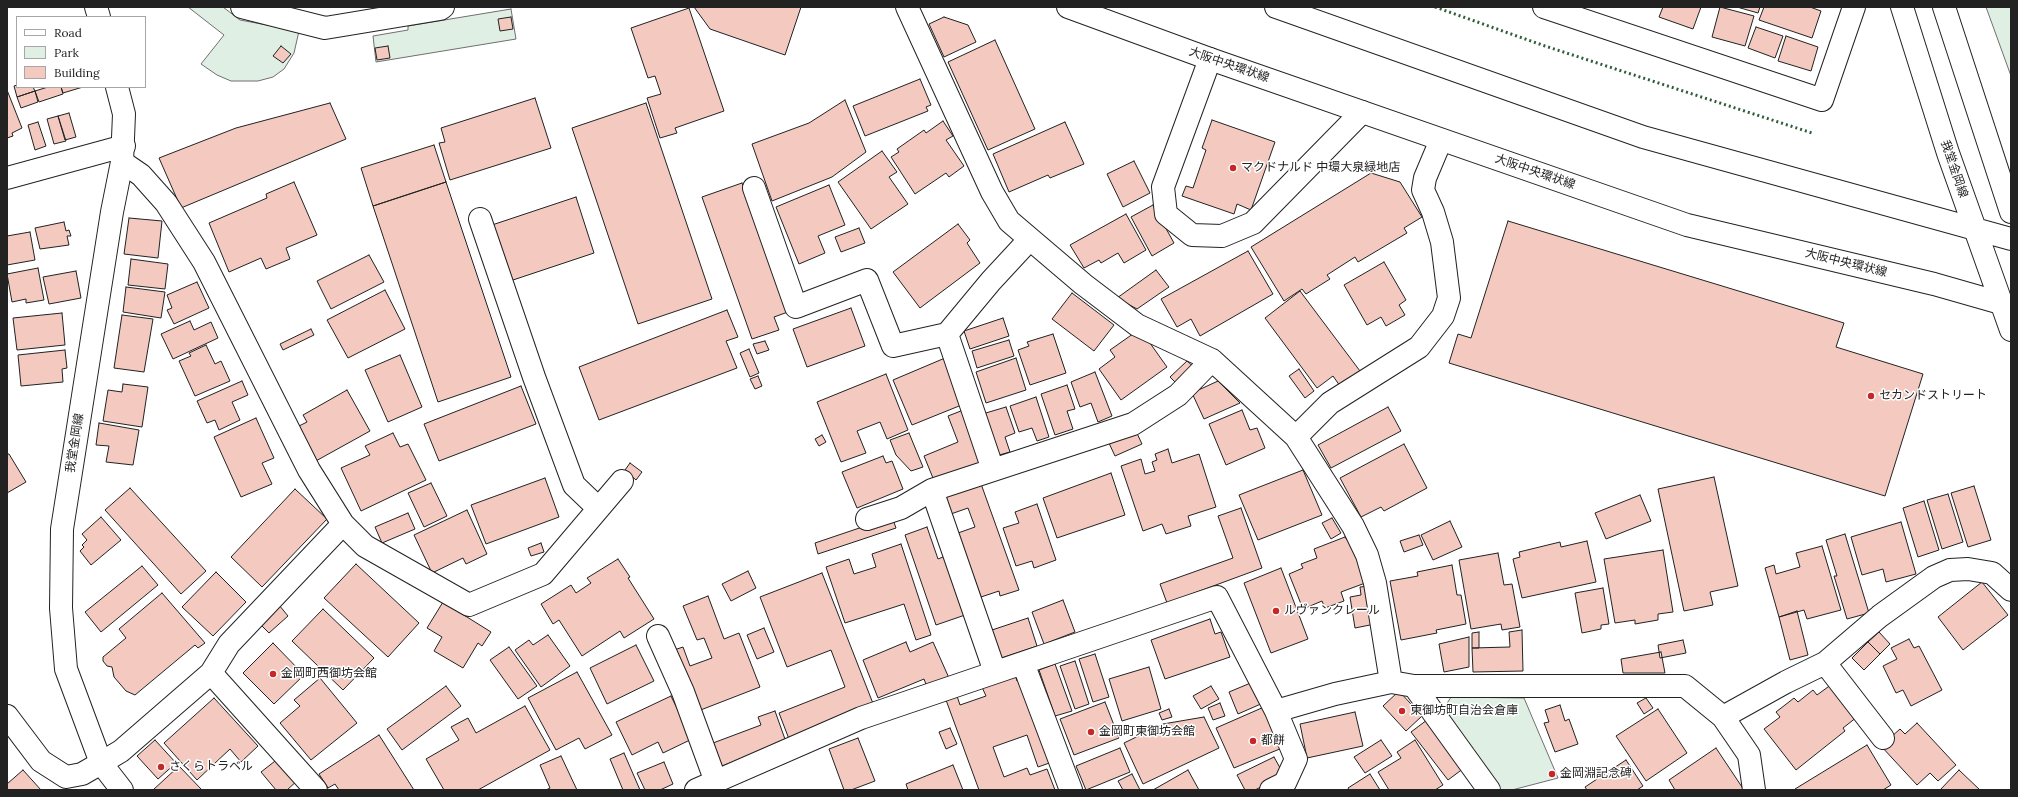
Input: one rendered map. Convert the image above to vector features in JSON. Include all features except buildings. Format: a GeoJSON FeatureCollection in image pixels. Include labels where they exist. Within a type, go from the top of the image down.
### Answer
{"type":"FeatureCollection","features":[{"type":"Feature","properties":{"kind":"street"},"geometry":{"type":"LineString","coordinates":[[242,7],[325,28],[440,9],[443,7]]}},
{"type":"Feature","properties":{"kind":"street"},"geometry":{"type":"LineString","coordinates":[[907,7],[992,192],[1009,221],[1029,240],[1137,325],[1212,360],[1296,438],[1353,526],[1367,555],[1376,583],[1391,682]]}},
{"type":"Feature","properties":{"kind":"street","name":"大阪中央環状線"},"geometry":{"type":"LineString","coordinates":[[1068,7],[1210,59],[1687,225],[1934,284],[2006,305]]}},
{"type":"Feature","properties":{"kind":"street"},"geometry":{"type":"LineString","coordinates":[[1276,7],[1643,137],[2011,239]]}},
{"type":"Feature","properties":{"kind":"street"},"geometry":{"type":"LineString","coordinates":[[1544,7],[1822,100],[1854,7]]}},
{"type":"Feature","properties":{"kind":"street","name":"我堂金岡線"},"geometry":{"type":"LineString","coordinates":[[1902,7],[1948,154],[1974,229],[2006,305],[2011,330]]}},
{"type":"Feature","properties":{"kind":"street"},"geometry":{"type":"LineString","coordinates":[[1944,7],[2011,212]]}},
{"type":"Feature","properties":{"kind":"street"},"geometry":{"type":"LineString","coordinates":[[1210,59],[1163,187],[1166,214],[1192,235],[1222,236],[1253,223],[1362,112]]}},
{"type":"Feature","properties":{"kind":"street","name":"我堂金岡線"},"geometry":{"type":"LineString","coordinates":[[117,88],[124,114],[123,154],[112,212],[62,529],[61,608],[66,669],[101,763],[122,790]]}},
{"type":"Feature","properties":{"kind":"street"},"geometry":{"type":"LineString","coordinates":[[1296,438],[1330,403],[1419,347],[1443,316],[1449,298],[1442,242],[1433,212],[1423,190],[1425,178],[1442,140]]}},
{"type":"Feature","properties":{"kind":"street"},"geometry":{"type":"LineString","coordinates":[[7,178],[123,154],[166,203],[204,262],[309,470],[343,524],[365,546],[469,606],[543,574],[622,481]]}},
{"type":"Feature","properties":{"kind":"street"},"geometry":{"type":"LineString","coordinates":[[754,188],[796,307],[867,280],[893,346],[947,334],[991,281],[1029,240]]}},
{"type":"Feature","properties":{"kind":"street"},"geometry":{"type":"LineString","coordinates":[[480,219],[534,377],[574,485],[598,508]]}},
{"type":"Feature","properties":{"kind":"street"},"geometry":{"type":"LineString","coordinates":[[947,334],[993,470]]}},
{"type":"Feature","properties":{"kind":"street"},"geometry":{"type":"LineString","coordinates":[[867,519],[901,508],[932,490],[1132,424],[1178,395],[1212,360]]}},
{"type":"Feature","properties":{"kind":"street"},"geometry":{"type":"LineString","coordinates":[[932,490],[995,672]]}},
{"type":"Feature","properties":{"kind":"street"},"geometry":{"type":"LineString","coordinates":[[7,716],[42,761],[65,783],[82,774],[121,751],[211,673],[229,644],[343,524]]}},
{"type":"Feature","properties":{"kind":"street"},"geometry":{"type":"LineString","coordinates":[[1723,717],[1786,682],[1825,663],[1880,616],[1934,577],[1950,570],[1968,569],[1992,573],[2011,590]]}},
{"type":"Feature","properties":{"kind":"street"},"geometry":{"type":"LineString","coordinates":[[696,790],[722,784],[861,718],[1217,597],[1276,711],[1296,760],[1285,783],[1271,790]]}},
{"type":"Feature","properties":{"kind":"street"},"geometry":{"type":"LineString","coordinates":[[658,636],[722,784]]}},
{"type":"Feature","properties":{"kind":"street"},"geometry":{"type":"LineString","coordinates":[[1023,663],[1071,790]]}},
{"type":"Feature","properties":{"kind":"street"},"geometry":{"type":"LineString","coordinates":[[1825,663],[1883,738]]}},
{"type":"Feature","properties":{"kind":"street"},"geometry":{"type":"LineString","coordinates":[[211,673],[316,790]]}},
{"type":"Feature","properties":{"kind":"street"},"geometry":{"type":"LineString","coordinates":[[1276,711],[1335,694],[1391,682],[1414,686],[1685,686],[1723,717],[1749,755],[1754,790]]}},
{"type":"Feature","properties":{"kind":"street"},"geometry":{"type":"LineString","coordinates":[[1414,686],[1489,790]]}},
{"type":"Feature","properties":{"kind":"green space"},"geometry":{"type":"Polygon","coordinates":[[[188,7],[223,7],[240,20],[299,31],[294,53],[284,69],[273,77],[258,81],[231,81],[217,75],[201,64],[224,35],[188,7]]]}},
{"type":"Feature","properties":{"kind":"green space"},"geometry":{"type":"Polygon","coordinates":[[[1986,7],[2011,7],[2011,76],[1986,7]]]}},
{"type":"Feature","properties":{"kind":"green space"},"geometry":{"type":"Polygon","coordinates":[[[511,9],[516,39],[376,62],[373,36],[408,30],[408,26],[511,9]]]}},
{"type":"Feature","properties":{"kind":"green space"},"geometry":{"type":"Polygon","coordinates":[[[1451,697],[1524,698],[1558,778],[1512,790],[1498,790],[1441,713],[1451,697]]]}},
{"type":"Feature","properties":{"kind":"hedge"},"geometry":{"type":"LineString","coordinates":[[1435,7],[1545,46],[1812,133]]}},
{"type":"Feature","properties":{"kind":"place","name":"マクドナルド 中環大泉緑地店"},"geometry":{"type":"Point","coordinates":[1233,168]}},
{"type":"Feature","properties":{"kind":"place","name":"セカンドストリート"},"geometry":{"type":"Point","coordinates":[1871,396]}},
{"type":"Feature","properties":{"kind":"place","name":"ルヴァンクレール"},"geometry":{"type":"Point","coordinates":[1276,611]}},
{"type":"Feature","properties":{"kind":"place","name":"金岡町西御坊会館"},"geometry":{"type":"Point","coordinates":[273,674]}},
{"type":"Feature","properties":{"kind":"place","name":"東御坊町自治会倉庫"},"geometry":{"type":"Point","coordinates":[1402,711]}},
{"type":"Feature","properties":{"kind":"place","name":"金岡町東御坊会館"},"geometry":{"type":"Point","coordinates":[1091,732]}},
{"type":"Feature","properties":{"kind":"place","name":"都餅"},"geometry":{"type":"Point","coordinates":[1253,741]}},
{"type":"Feature","properties":{"kind":"place","name":"さくらトラベル"},"geometry":{"type":"Point","coordinates":[161,767]}},
{"type":"Feature","properties":{"kind":"place","name":"金岡淵記念碑"},"geometry":{"type":"Point","coordinates":[1552,774]}}]}
